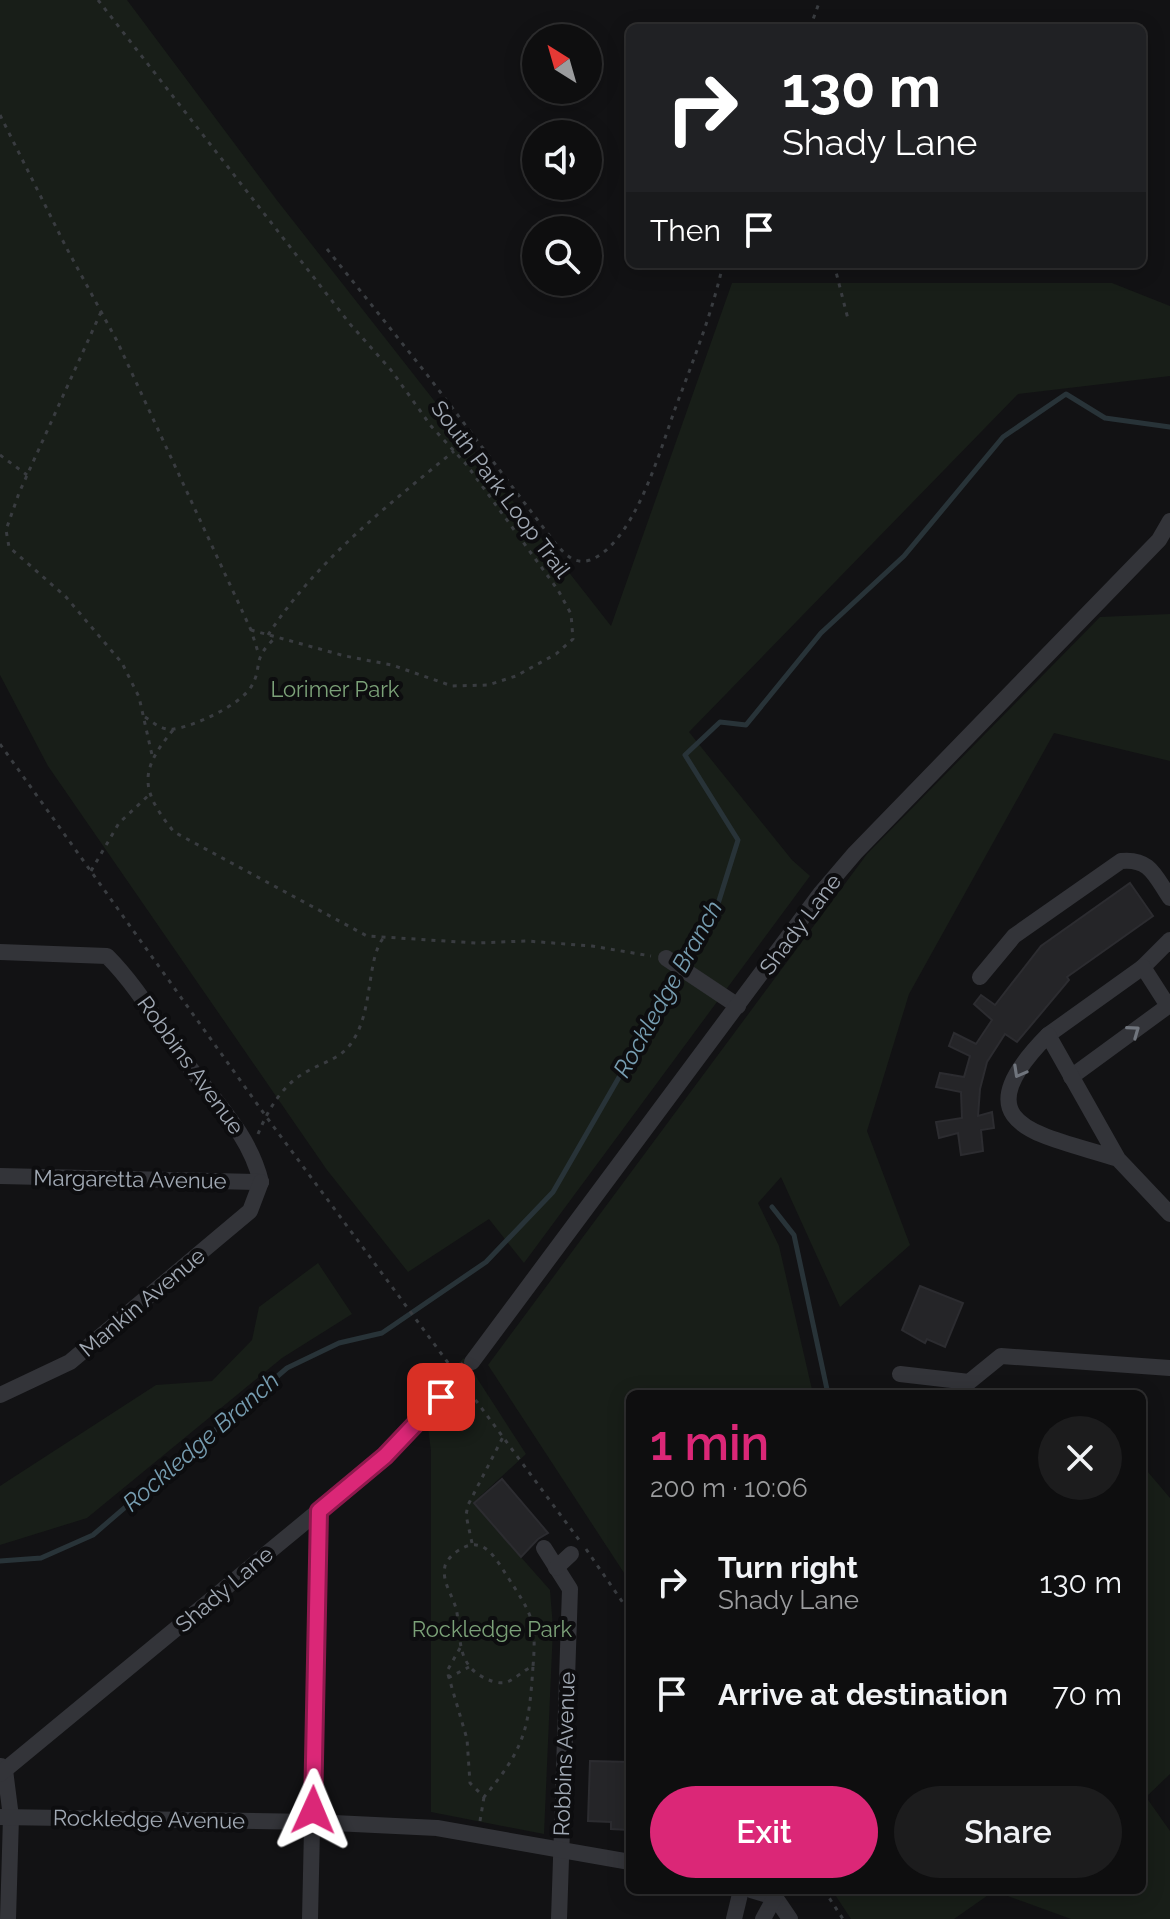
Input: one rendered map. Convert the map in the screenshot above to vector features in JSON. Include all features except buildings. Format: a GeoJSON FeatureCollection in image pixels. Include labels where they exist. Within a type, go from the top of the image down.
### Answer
{"type":"FeatureCollection","features":[{"type":"Feature","properties":{"kind":"street","name":"Shady Lane"},"geometry":{"type":"LineString","coordinates":[[472,1362],[820,894],[855,853],[1159,540],[1170,521]]}},
{"type":"Feature","properties":{"kind":"street"},"geometry":{"type":"LineString","coordinates":[[980,977],[1014,936],[1121,861],[1137,859],[1148,866],[1170,898]]}},
{"type":"Feature","properties":{"kind":"street"},"geometry":{"type":"LineString","coordinates":[[1118,1159],[1027,1129],[1014,1119],[1008,1106],[1008,1092],[1028,1055],[1048,1035],[1143,967],[1170,940]]}},
{"type":"Feature","properties":{"kind":"street","name":"Robbins Avenue"},"geometry":{"type":"LineString","coordinates":[[0,952],[107,956],[126,974],[247,1146],[261,1182]]}},
{"type":"Feature","properties":{"kind":"street"},"geometry":{"type":"LineString","coordinates":[[666,958],[738,1006]]}},
{"type":"Feature","properties":{"kind":"street"},"geometry":{"type":"LineString","coordinates":[[1071,1077],[1168,1006],[1143,967]]}},
{"type":"Feature","properties":{"kind":"street"},"geometry":{"type":"LineString","coordinates":[[1048,1035],[1118,1159],[1170,1214]]}},
{"type":"Feature","properties":{"kind":"street","name":"Margaretta Avenue"},"geometry":{"type":"LineString","coordinates":[[0,1176],[261,1182]]}},
{"type":"Feature","properties":{"kind":"street","name":"Mankin Avenue"},"geometry":{"type":"LineString","coordinates":[[0,1395],[70,1362],[250,1211],[261,1182]]}},
{"type":"Feature","properties":{"kind":"street"},"geometry":{"type":"LineString","coordinates":[[900,1374],[969,1382],[1001,1356],[1170,1368]]}},
{"type":"Feature","properties":{"kind":"street","name":"Shady Lane"},"geometry":{"type":"LineString","coordinates":[[2,1770],[385,1456],[441,1397]]}},
{"type":"Feature","properties":{"kind":"street"},"geometry":{"type":"LineString","coordinates":[[310,1919],[319,1511]]}},
{"type":"Feature","properties":{"kind":"street"},"geometry":{"type":"LineString","coordinates":[[544,1548],[556,1568],[571,1554]]}},
{"type":"Feature","properties":{"kind":"street","name":"Robbins Avenue"},"geometry":{"type":"LineString","coordinates":[[556,1568],[570,1589],[559,1919]]}},
{"type":"Feature","properties":{"kind":"street"},"geometry":{"type":"LineString","coordinates":[[2,1770],[8,1919]]}},
{"type":"Feature","properties":{"kind":"street","name":"Rockledge Avenue"},"geometry":{"type":"LineString","coordinates":[[6,1817],[313,1822],[437,1828],[626,1861]]}},
{"type":"Feature","properties":{"kind":"street"},"geometry":{"type":"LineString","coordinates":[[734,1919],[740,1894]]}},
{"type":"Feature","properties":{"kind":"street"},"geometry":{"type":"LineString","coordinates":[[765,1894],[775,1897],[790,1919]]}},
{"type":"Feature","properties":{"kind":"street"},"geometry":{"type":"LineString","coordinates":[[763,1919],[775,1897]]}},
{"type":"Feature","properties":{"kind":"path","name":"South Park Loop Trail"},"geometry":{"type":"LineString","coordinates":[[98,0],[350,324],[454,451],[558,590],[571,614],[573,639],[556,654],[516,676],[488,685],[452,686],[392,665],[276,637]]}},
{"type":"Feature","properties":{"kind":"path"},"geometry":{"type":"LineString","coordinates":[[811,24],[820,0]]}},
{"type":"Feature","properties":{"kind":"path"},"geometry":{"type":"LineString","coordinates":[[0,115],[101,312],[251,630],[259,655],[255,679],[240,699],[222,711],[173,730],[152,755]]}},
{"type":"Feature","properties":{"kind":"path"},"geometry":{"type":"LineString","coordinates":[[327,249],[555,543],[572,560],[579,561],[591,560],[609,546],[635,512],[697,353],[716,299],[722,268]]}},
{"type":"Feature","properties":{"kind":"path"},"geometry":{"type":"LineString","coordinates":[[835,268],[848,319]]}},
{"type":"Feature","properties":{"kind":"path"},"geometry":{"type":"LineString","coordinates":[[101,312],[27,475],[6,530],[9,547],[66,597],[108,644],[133,683],[145,717],[152,755],[150,794],[156,809],[174,832],[367,936],[592,946],[666,958]]}},
{"type":"Feature","properties":{"kind":"path"},"geometry":{"type":"LineString","coordinates":[[268,635],[291,601],[333,554],[454,451]]}},
{"type":"Feature","properties":{"kind":"path"},"geometry":{"type":"LineString","coordinates":[[0,455],[27,475]]}},
{"type":"Feature","properties":{"kind":"path"},"geometry":{"type":"LineString","coordinates":[[251,630],[276,637],[259,655]]}},
{"type":"Feature","properties":{"kind":"path"},"geometry":{"type":"LineString","coordinates":[[145,717],[160,727],[173,730]]}},
{"type":"Feature","properties":{"kind":"path"},"geometry":{"type":"LineString","coordinates":[[0,744],[265,1115],[615,1587],[626,1606]]}},
{"type":"Feature","properties":{"kind":"path"},"geometry":{"type":"LineString","coordinates":[[91,871],[119,823],[150,794]]}},
{"type":"Feature","properties":{"kind":"path"},"geometry":{"type":"LineString","coordinates":[[247,1146],[259,1134],[265,1115],[287,1086],[304,1073],[342,1055],[353,1041],[369,1004],[376,947],[384,937]]}},
{"type":"Feature","properties":{"kind":"path"},"geometry":{"type":"LineString","coordinates":[[472,1544],[466,1515],[468,1505],[503,1437]]}},
{"type":"Feature","properties":{"kind":"path"},"geometry":{"type":"LineString","coordinates":[[478,1835],[484,1797],[512,1764],[529,1719],[536,1634],[529,1610],[492,1552],[472,1544],[453,1554],[445,1565],[446,1581],[457,1610],[460,1648],[469,1667],[494,1682],[506,1682],[533,1666]]}},
{"type":"Feature","properties":{"kind":"path"},"geometry":{"type":"LineString","coordinates":[[460,1648],[447,1671],[448,1678],[467,1739],[470,1783],[484,1797]]}},
{"type":"Feature","properties":{"kind":"path"},"geometry":{"type":"LineString","coordinates":[[448,1678],[469,1667]]}},
{"type":"Feature","properties":{"kind":"path"},"geometry":{"type":"LineString","coordinates":[[827,1894],[843,1919]]}},
{"type":"Feature","properties":{"kind":"green space","name":"Lorimer Park"},"geometry":{"type":"Polygon","coordinates":[[[0,0],[127,0],[276,199],[611,626],[732,283],[1112,283],[1170,306],[1170,376],[1018,394],[689,732],[792,860],[810,876],[524,1263],[489,1219],[408,1272],[327,1170],[48,766],[0,675],[0,0]]]}},
{"type":"Feature","properties":{"kind":"green space"},"geometry":{"type":"Polygon","coordinates":[[[1170,614],[1170,761],[1054,733],[909,994],[867,1131],[910,1245],[840,1307],[781,1177],[758,1203],[779,1246],[812,1390],[626,1390],[626,1576],[488,1365],[867,854],[1100,617],[1170,614]]]}},
{"type":"Feature","properties":{"kind":"green space"},"geometry":{"type":"Polygon","coordinates":[[[318,1263],[352,1314],[282,1358],[87,1518],[0,1545],[0,1486],[156,1385],[212,1381],[252,1340],[259,1307],[318,1263]]]}},
{"type":"Feature","properties":{"kind":"green space","name":"Rockledge Park"},"geometry":{"type":"Polygon","coordinates":[[[464,1358],[526,1454],[473,1503],[550,1590],[553,1628],[544,1834],[431,1812],[431,1451],[424,1396],[464,1358]]]}},
{"type":"Feature","properties":{"kind":"green space"},"geometry":{"type":"Polygon","coordinates":[[[1146,1470],[1170,1498],[1170,1774],[1146,1797],[1146,1470]]]}},
{"type":"Feature","properties":{"kind":"green space"},"geometry":{"type":"Polygon","coordinates":[[[1146,1797],[1170,1831],[1170,1919],[1071,1919],[1002,1894],[1146,1894],[1146,1797]]]}},
{"type":"Feature","properties":{"kind":"green space"},"geometry":{"type":"Polygon","coordinates":[[[835,1894],[990,1894],[954,1919],[851,1919],[835,1894]]]}},
{"type":"Feature","properties":{"kind":"waterway","name":"Rockledge Branch"},"geometry":{"type":"LineString","coordinates":[[0,1561],[41,1558],[93,1535],[287,1368],[339,1343],[382,1333],[486,1262],[553,1192],[717,907],[738,840],[685,755],[720,722],[746,725],[821,633],[904,556],[1003,437],[1066,394],[1105,418],[1170,427]]}},
{"type":"Feature","properties":{"kind":"waterway"},"geometry":{"type":"LineString","coordinates":[[772,1207],[794,1235],[827,1390]]}},
{"type":"Feature","properties":{"kind":"tunnel"},"geometry":{"type":"LineString","coordinates":[[441,1397],[472,1362]]}},
{"type":"Feature","properties":{"kind":"route"},"geometry":{"type":"LineString","coordinates":[[313,1810],[319,1511],[385,1456],[441,1397]]}}]}
